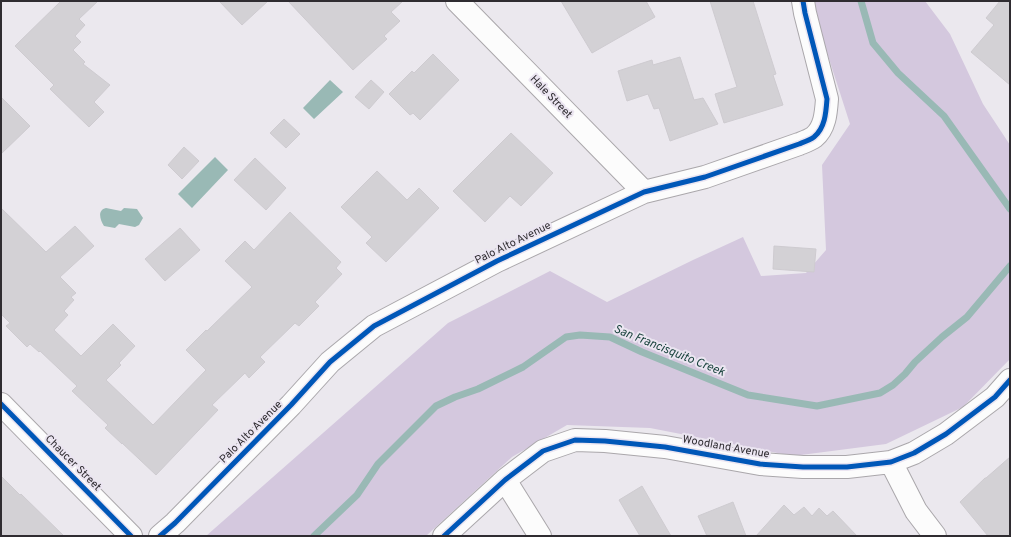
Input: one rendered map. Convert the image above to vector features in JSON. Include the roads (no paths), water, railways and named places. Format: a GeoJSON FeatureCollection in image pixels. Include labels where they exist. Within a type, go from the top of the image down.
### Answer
{"type":"FeatureCollection","features":[{"type":"Feature","properties":{"kind":"street","name":"Hale Street"},"geometry":{"type":"LineString","coordinates":[[457,1],[644,192]]}},
{"type":"Feature","properties":{"kind":"street","name":"Palo Alto Avenue"},"geometry":{"type":"LineString","coordinates":[[160,536],[175,523],[291,405],[330,362],[374,326],[497,261],[644,192],[705,177],[799,144],[814,137],[822,126],[826,113],[827,99],[802,1]]}},
{"type":"Feature","properties":{"kind":"street","name":"Woodland Avenue"},"geometry":{"type":"LineString","coordinates":[[444,536],[505,480],[543,451],[575,440],[665,446],[760,464],[803,467],[847,467],[891,462],[914,453],[946,434],[995,397],[1010,380]]}},
{"type":"Feature","properties":{"kind":"street","name":"Chaucer Street"},"geometry":{"type":"LineString","coordinates":[[1,404],[131,536]]}},
{"type":"Feature","properties":{"kind":"street"},"geometry":{"type":"LineString","coordinates":[[891,462],[916,511],[935,536]]}},
{"type":"Feature","properties":{"kind":"street"},"geometry":{"type":"LineString","coordinates":[[505,480],[540,536]]}},
{"type":"Feature","properties":{"kind":"waterway","name":"San Francisquito Creek"},"geometry":{"type":"LineString","coordinates":[[861,1],[873,43],[898,73],[944,116],[1010,209]]}},
{"type":"Feature","properties":{"kind":"waterway","name":"San Francisquito Creek"},"geometry":{"type":"LineString","coordinates":[[314,536],[357,495],[378,464],[436,406],[455,397],[478,389],[523,367],[566,337],[580,335],[610,337],[642,352],[748,395],[817,406],[880,393],[893,385],[942,337],[967,317],[1010,266]]}}]}
